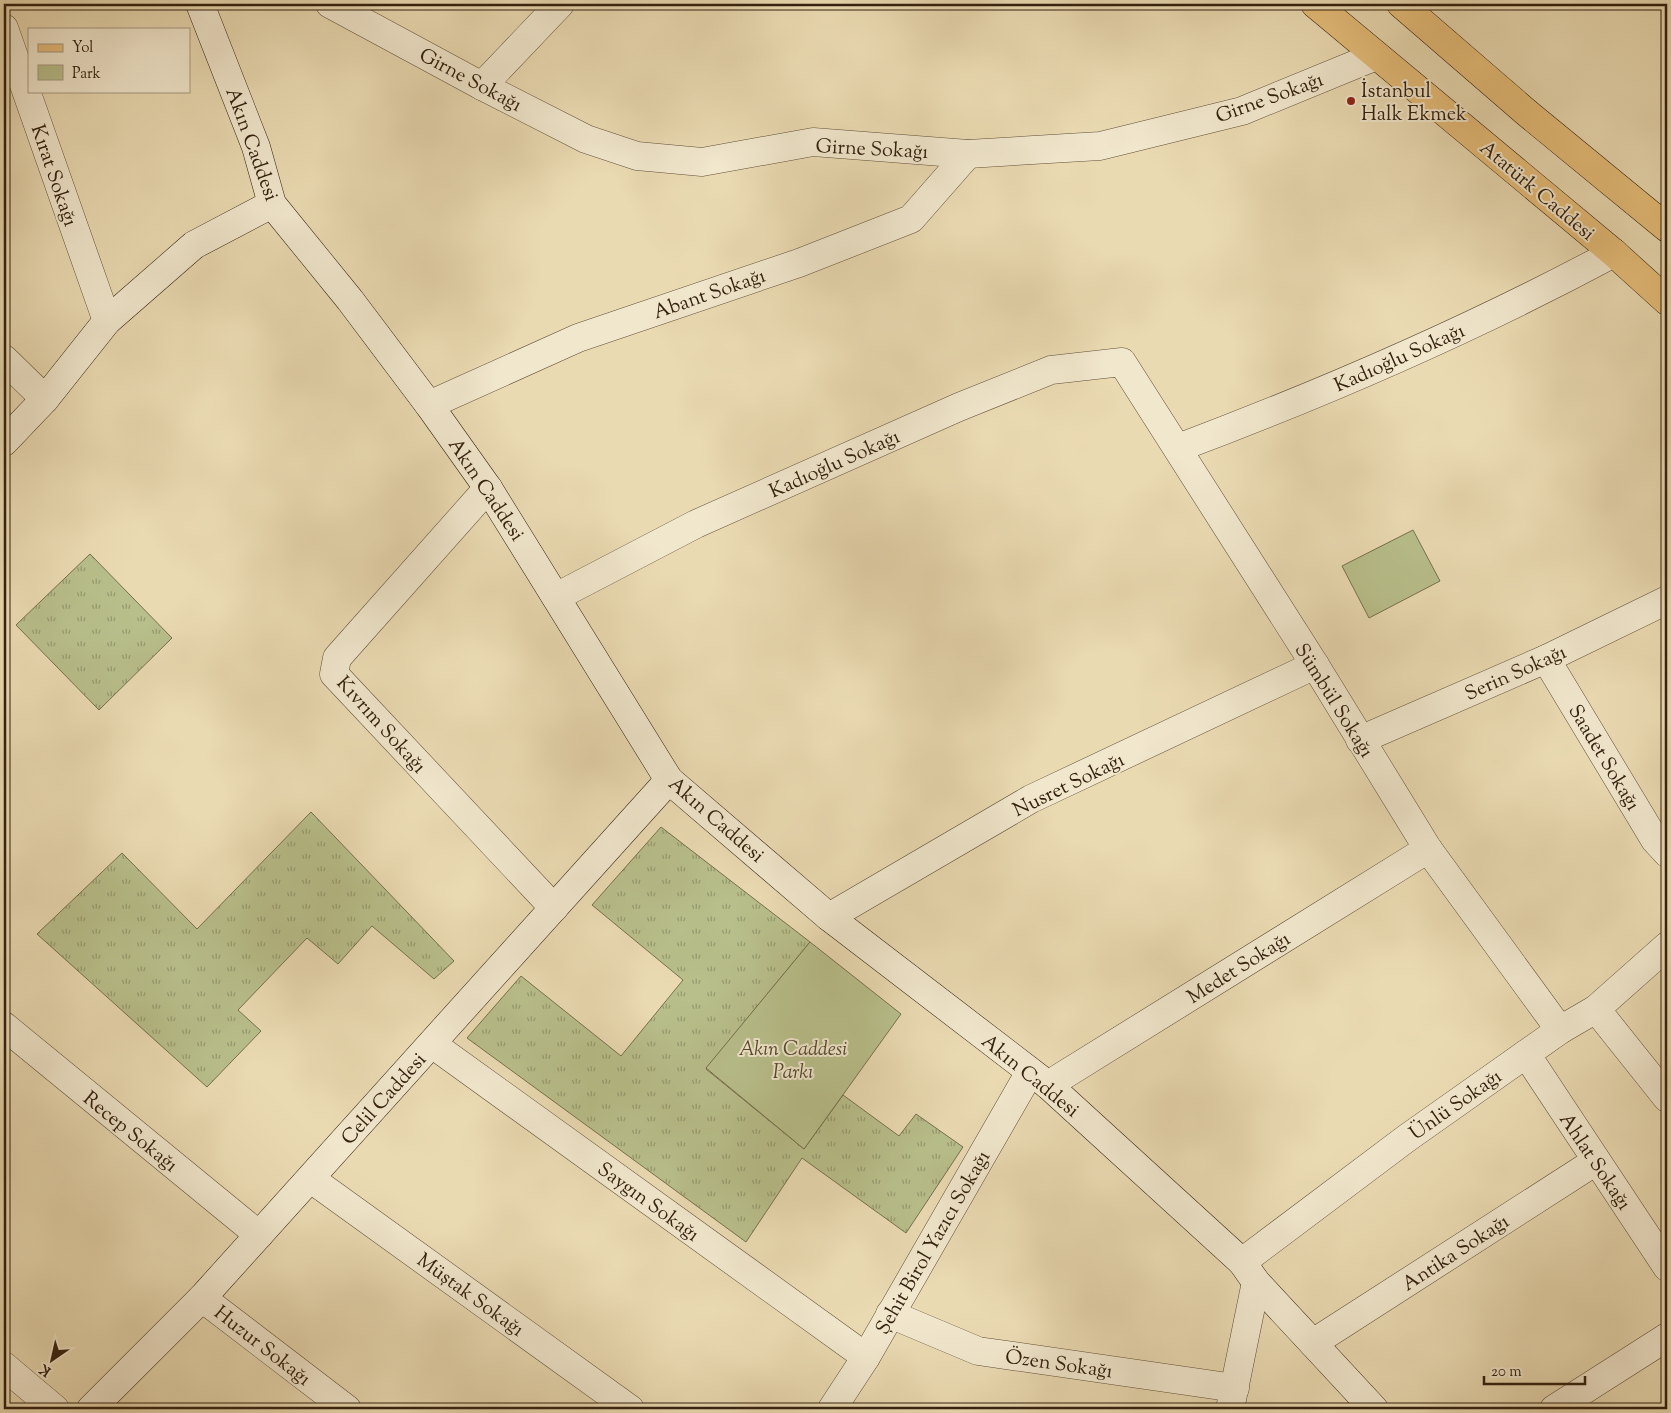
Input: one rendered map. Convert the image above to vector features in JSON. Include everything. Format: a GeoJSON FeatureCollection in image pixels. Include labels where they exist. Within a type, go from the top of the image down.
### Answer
{"type":"FeatureCollection","features":[{"type":"Feature","properties":{"kind":"main road","name":"Atatürk Caddesi"},"geometry":{"type":"LineString","coordinates":[[1315,4],[1614,253],[1667,301]]}},
{"type":"Feature","properties":{"kind":"main road"},"geometry":{"type":"LineString","coordinates":[[1402,4],[1527,113],[1667,228]]}},
{"type":"Feature","properties":{"kind":"street","name":"Akın Caddesi"},"geometry":{"type":"LineString","coordinates":[[200,4],[256,148],[272,204],[350,300],[429,405],[488,488],[669,780],[829,916],[1039,1078],[1249,1272],[1374,1409]]}},
{"type":"Feature","properties":{"kind":"street","name":"Girne Sokağı"},"geometry":{"type":"LineString","coordinates":[[330,4],[482,86],[586,139],[637,156],[702,162],[814,142],[968,154],[1100,146],[1242,111],[1376,56]]}},
{"type":"Feature","properties":{"kind":"street"},"geometry":{"type":"LineString","coordinates":[[482,86],[560,4]]}},
{"type":"Feature","properties":{"kind":"street","name":"Kırat Sokağı"},"geometry":{"type":"LineString","coordinates":[[4,28],[106,321]]}},
{"type":"Feature","properties":{"kind":"street","name":"Abant Sokağı"},"geometry":{"type":"LineString","coordinates":[[429,405],[578,338],[799,263],[910,220],[968,154]]}},
{"type":"Feature","properties":{"kind":"street"},"geometry":{"type":"LineString","coordinates":[[4,442],[45,399],[106,321],[194,245],[272,204]]}},
{"type":"Feature","properties":{"kind":"street","name":"Kadıoğlu Sokağı"},"geometry":{"type":"LineString","coordinates":[[1178,448],[1267,415],[1517,304],[1614,253]]}},
{"type":"Feature","properties":{"kind":"street"},"geometry":{"type":"LineString","coordinates":[[4,359],[45,399]]}},
{"type":"Feature","properties":{"kind":"street","name":"Kadıoğlu Sokağı"},"geometry":{"type":"LineString","coordinates":[[556,597],[696,524],[959,407],[1051,370],[1122,362]]}},
{"type":"Feature","properties":{"kind":"street","name":"Sümbül Sokağı"},"geometry":{"type":"LineString","coordinates":[[1122,362],[1315,665],[1428,849],[1560,1030]]}},
{"type":"Feature","properties":{"kind":"street","name":"Kıvrım Sokağı"},"geometry":{"type":"LineString","coordinates":[[488,488],[337,658],[334,674],[554,908]]}},
{"type":"Feature","properties":{"kind":"street","name":"Serin Sokağı"},"geometry":{"type":"LineString","coordinates":[[1360,740],[1546,659],[1667,600]]}},
{"type":"Feature","properties":{"kind":"street","name":"Saadet Sokağı"},"geometry":{"type":"LineString","coordinates":[[1546,659],[1655,840],[1667,853]]}},
{"type":"Feature","properties":{"kind":"street","name":"Nusret Sokağı"},"geometry":{"type":"LineString","coordinates":[[829,916],[1032,799],[1315,665]]}},
{"type":"Feature","properties":{"kind":"street","name":"Celil Caddesi"},"geometry":{"type":"LineString","coordinates":[[91,1409],[202,1298],[669,780]]}},
{"type":"Feature","properties":{"kind":"street","name":"Medet Sokağı"},"geometry":{"type":"LineString","coordinates":[[1039,1078],[1428,849]]}},
{"type":"Feature","properties":{"kind":"street","name":"Ünlü Sokağı"},"geometry":{"type":"LineString","coordinates":[[1249,1272],[1407,1138],[1560,1030],[1596,1010],[1667,946]]}},
{"type":"Feature","properties":{"kind":"street"},"geometry":{"type":"LineString","coordinates":[[1596,1010],[1667,1098]]}},
{"type":"Feature","properties":{"kind":"street","name":"Recep Sokağı"},"geometry":{"type":"LineString","coordinates":[[4,1026],[259,1235]]}},
{"type":"Feature","properties":{"kind":"street","name":"Saygın Sokağı"},"geometry":{"type":"LineString","coordinates":[[432,1044],[866,1357]]}},
{"type":"Feature","properties":{"kind":"street","name":"Ahlat Sokağı"},"geometry":{"type":"LineString","coordinates":[[1526,1054],[1667,1267]]}},
{"type":"Feature","properties":{"kind":"street","name":"Şehit Birol Yazıcı Sokağı"},"geometry":{"type":"LineString","coordinates":[[832,1409],[1039,1078]]}},
{"type":"Feature","properties":{"kind":"street","name":"Antika Sokağı"},"geometry":{"type":"LineString","coordinates":[[1313,1344],[1596,1161]]}},
{"type":"Feature","properties":{"kind":"street","name":"Müştak Sokağı"},"geometry":{"type":"LineString","coordinates":[[311,1179],[630,1409]]}},
{"type":"Feature","properties":{"kind":"street"},"geometry":{"type":"LineString","coordinates":[[1233,1399],[1249,1272]]}},
{"type":"Feature","properties":{"kind":"street","name":"Huzur Sokağı"},"geometry":{"type":"LineString","coordinates":[[202,1298],[344,1408]]}},
{"type":"Feature","properties":{"kind":"street","name":"Özen Sokağı"},"geometry":{"type":"LineString","coordinates":[[890,1314],[978,1351],[1233,1399]]}},
{"type":"Feature","properties":{"kind":"street"},"geometry":{"type":"LineString","coordinates":[[1554,1409],[1667,1337]]}},
{"type":"Feature","properties":{"kind":"street"},"geometry":{"type":"LineString","coordinates":[[4,1366],[54,1409]]}},
{"type":"Feature","properties":{"kind":"green space"},"geometry":{"type":"Polygon","coordinates":[[[1413,530],[1440,581],[1369,618],[1342,566],[1413,530]]]}},
{"type":"Feature","properties":{"kind":"green space"},"geometry":{"type":"Polygon","coordinates":[[[90,554],[172,638],[99,710],[16,625],[90,554]]]}},
{"type":"Feature","properties":{"kind":"green space"},"geometry":{"type":"Polygon","coordinates":[[[311,812],[454,961],[434,979],[372,926],[338,964],[307,938],[238,1010],[261,1031],[207,1087],[37,934],[122,853],[197,929],[311,812]]]}},
{"type":"Feature","properties":{"kind":"green space"},"geometry":{"type":"Polygon","coordinates":[[[661,827],[810,942],[706,1069],[804,1149],[843,1095],[899,1136],[916,1114],[963,1147],[906,1233],[802,1158],[746,1242],[467,1038],[521,976],[621,1056],[683,980],[592,905],[661,827]]]}},
{"type":"Feature","properties":{"kind":"green space","name":"Akın Caddesi Parkı"},"geometry":{"type":"Polygon","coordinates":[[[810,942],[901,1014],[804,1149],[706,1068],[810,942]]]}},
{"type":"Feature","properties":{"kind":"place","name":"İstanbul Halk Ekmek"},"geometry":{"type":"Point","coordinates":[1351,101]}}]}
